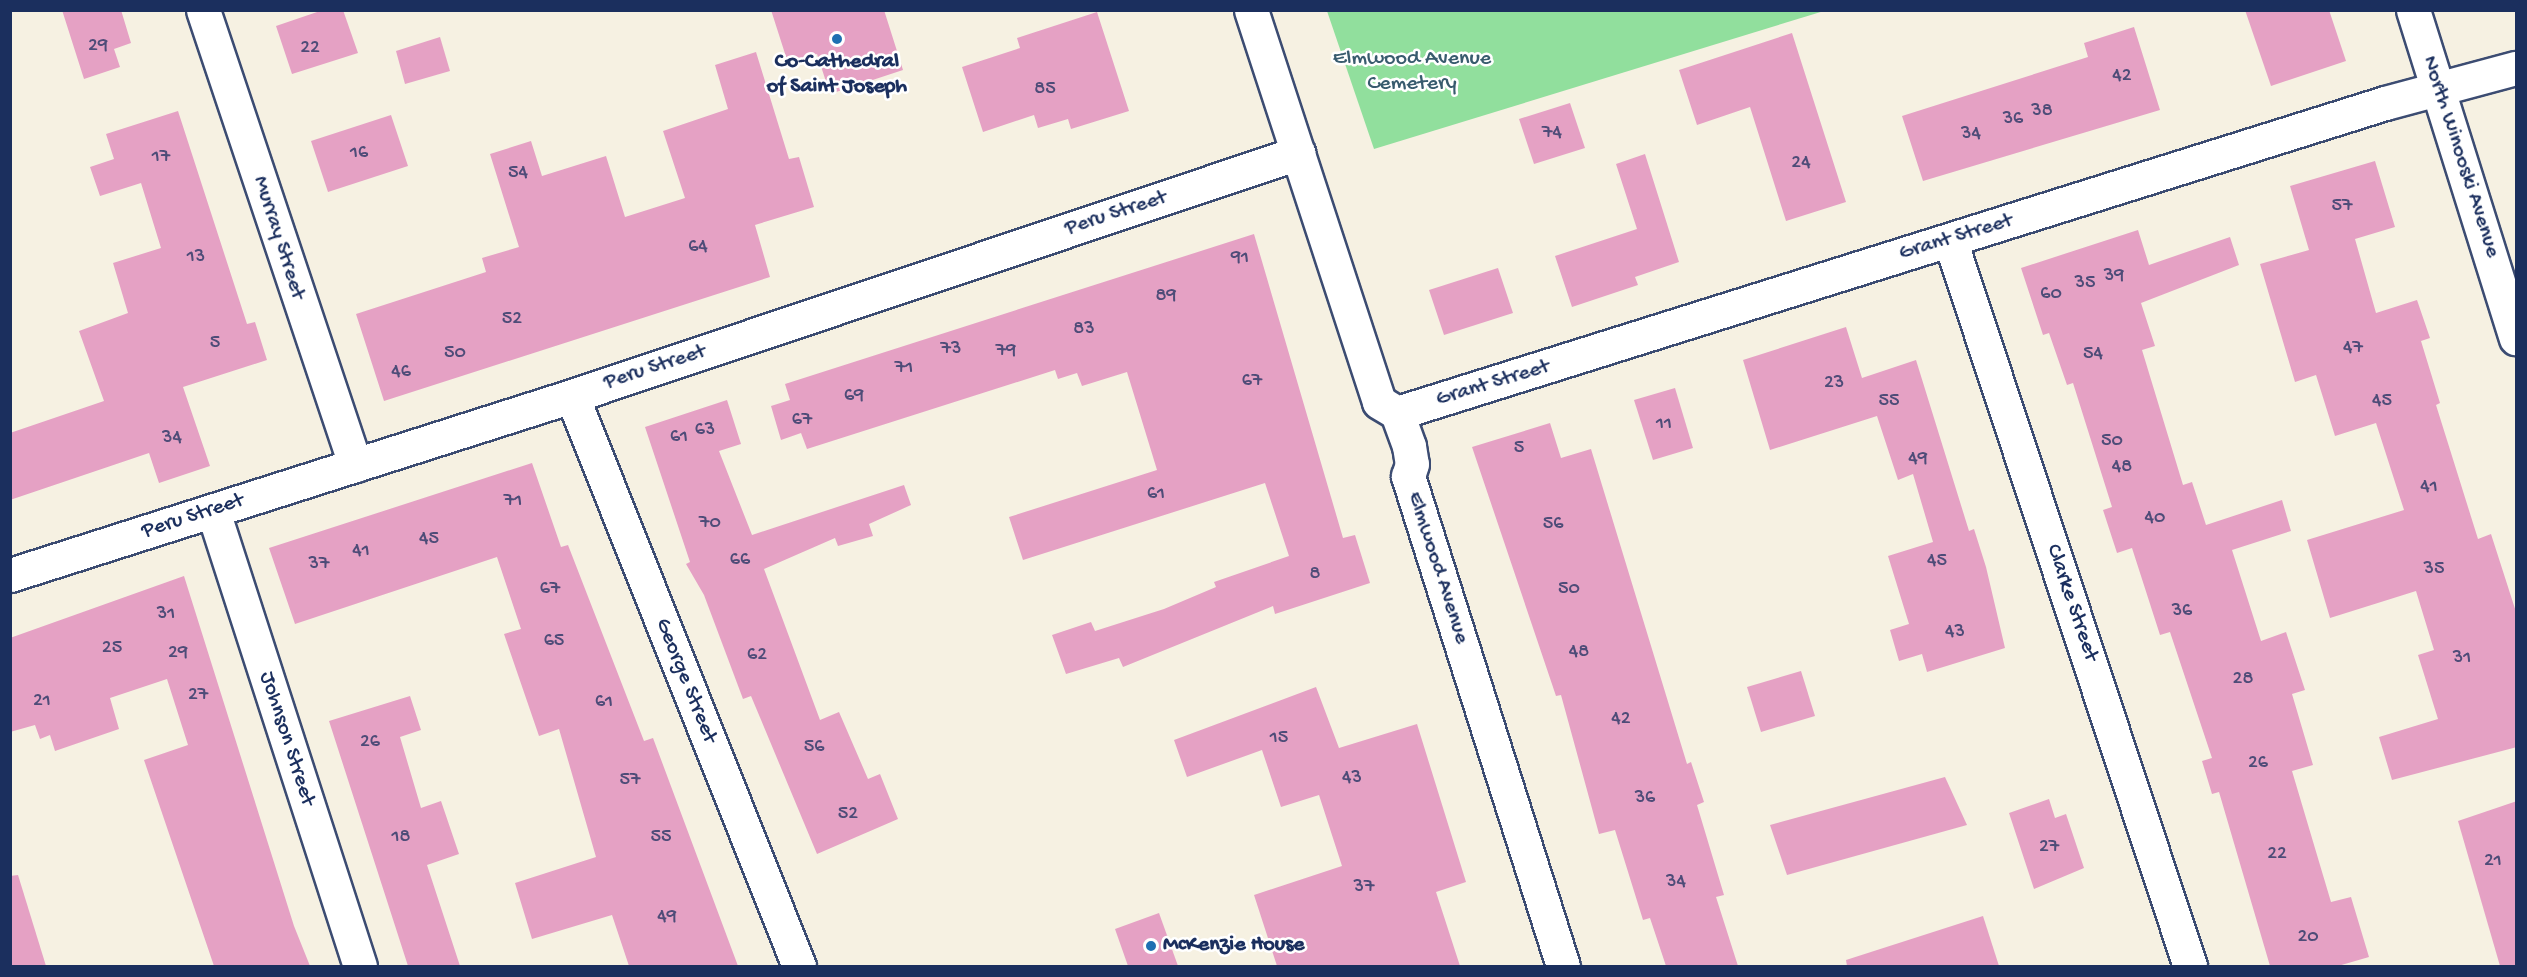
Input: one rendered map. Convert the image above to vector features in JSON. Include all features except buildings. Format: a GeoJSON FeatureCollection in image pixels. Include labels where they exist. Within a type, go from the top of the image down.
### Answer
{"type":"FeatureCollection","features":[{"type":"Feature","properties":{"kind":"street","name":"Murray Street"},"geometry":{"type":"LineString","coordinates":[[202,10],[354,465]]}},
{"type":"Feature","properties":{"kind":"street","name":"Elmwood Avenue"},"geometry":{"type":"LineString","coordinates":[[1251,10],[1379,402],[1397,413],[1412,459],[1407,476],[1563,966]]}},
{"type":"Feature","properties":{"kind":"street","name":"North Winooski Avenue"},"geometry":{"type":"LineString","coordinates":[[2413,10],[2517,338]]}},
{"type":"Feature","properties":{"kind":"street","name":"Grant Street"},"geometry":{"type":"LineString","coordinates":[[1397,413],[1950,240],[2517,68]]}},
{"type":"Feature","properties":{"kind":"street","name":"Peru Street"},"geometry":{"type":"LineString","coordinates":[[10,575],[572,396],[1298,153]]}},
{"type":"Feature","properties":{"kind":"street","name":"Clarke Street"},"geometry":{"type":"LineString","coordinates":[[1950,240],[2190,966]]}},
{"type":"Feature","properties":{"kind":"street","name":"George Street"},"geometry":{"type":"LineString","coordinates":[[572,396],[800,966]]}},
{"type":"Feature","properties":{"kind":"street","name":"Johnson Street"},"geometry":{"type":"LineString","coordinates":[[213,511],[360,966]]}},
{"type":"Feature","properties":{"kind":"green space","name":"Elmwood Avenue Cemetery"},"geometry":{"type":"Polygon","coordinates":[[[1327,10],[1824,11],[1374,149],[1327,10]]]}},
{"type":"Feature","properties":{"kind":"place","name":"Co-Cathedral of Saint Joseph"},"geometry":{"type":"Point","coordinates":[837,39]}},
{"type":"Feature","properties":{"kind":"place","name":"McKenzie House"},"geometry":{"type":"Point","coordinates":[1151,946]}}]}
